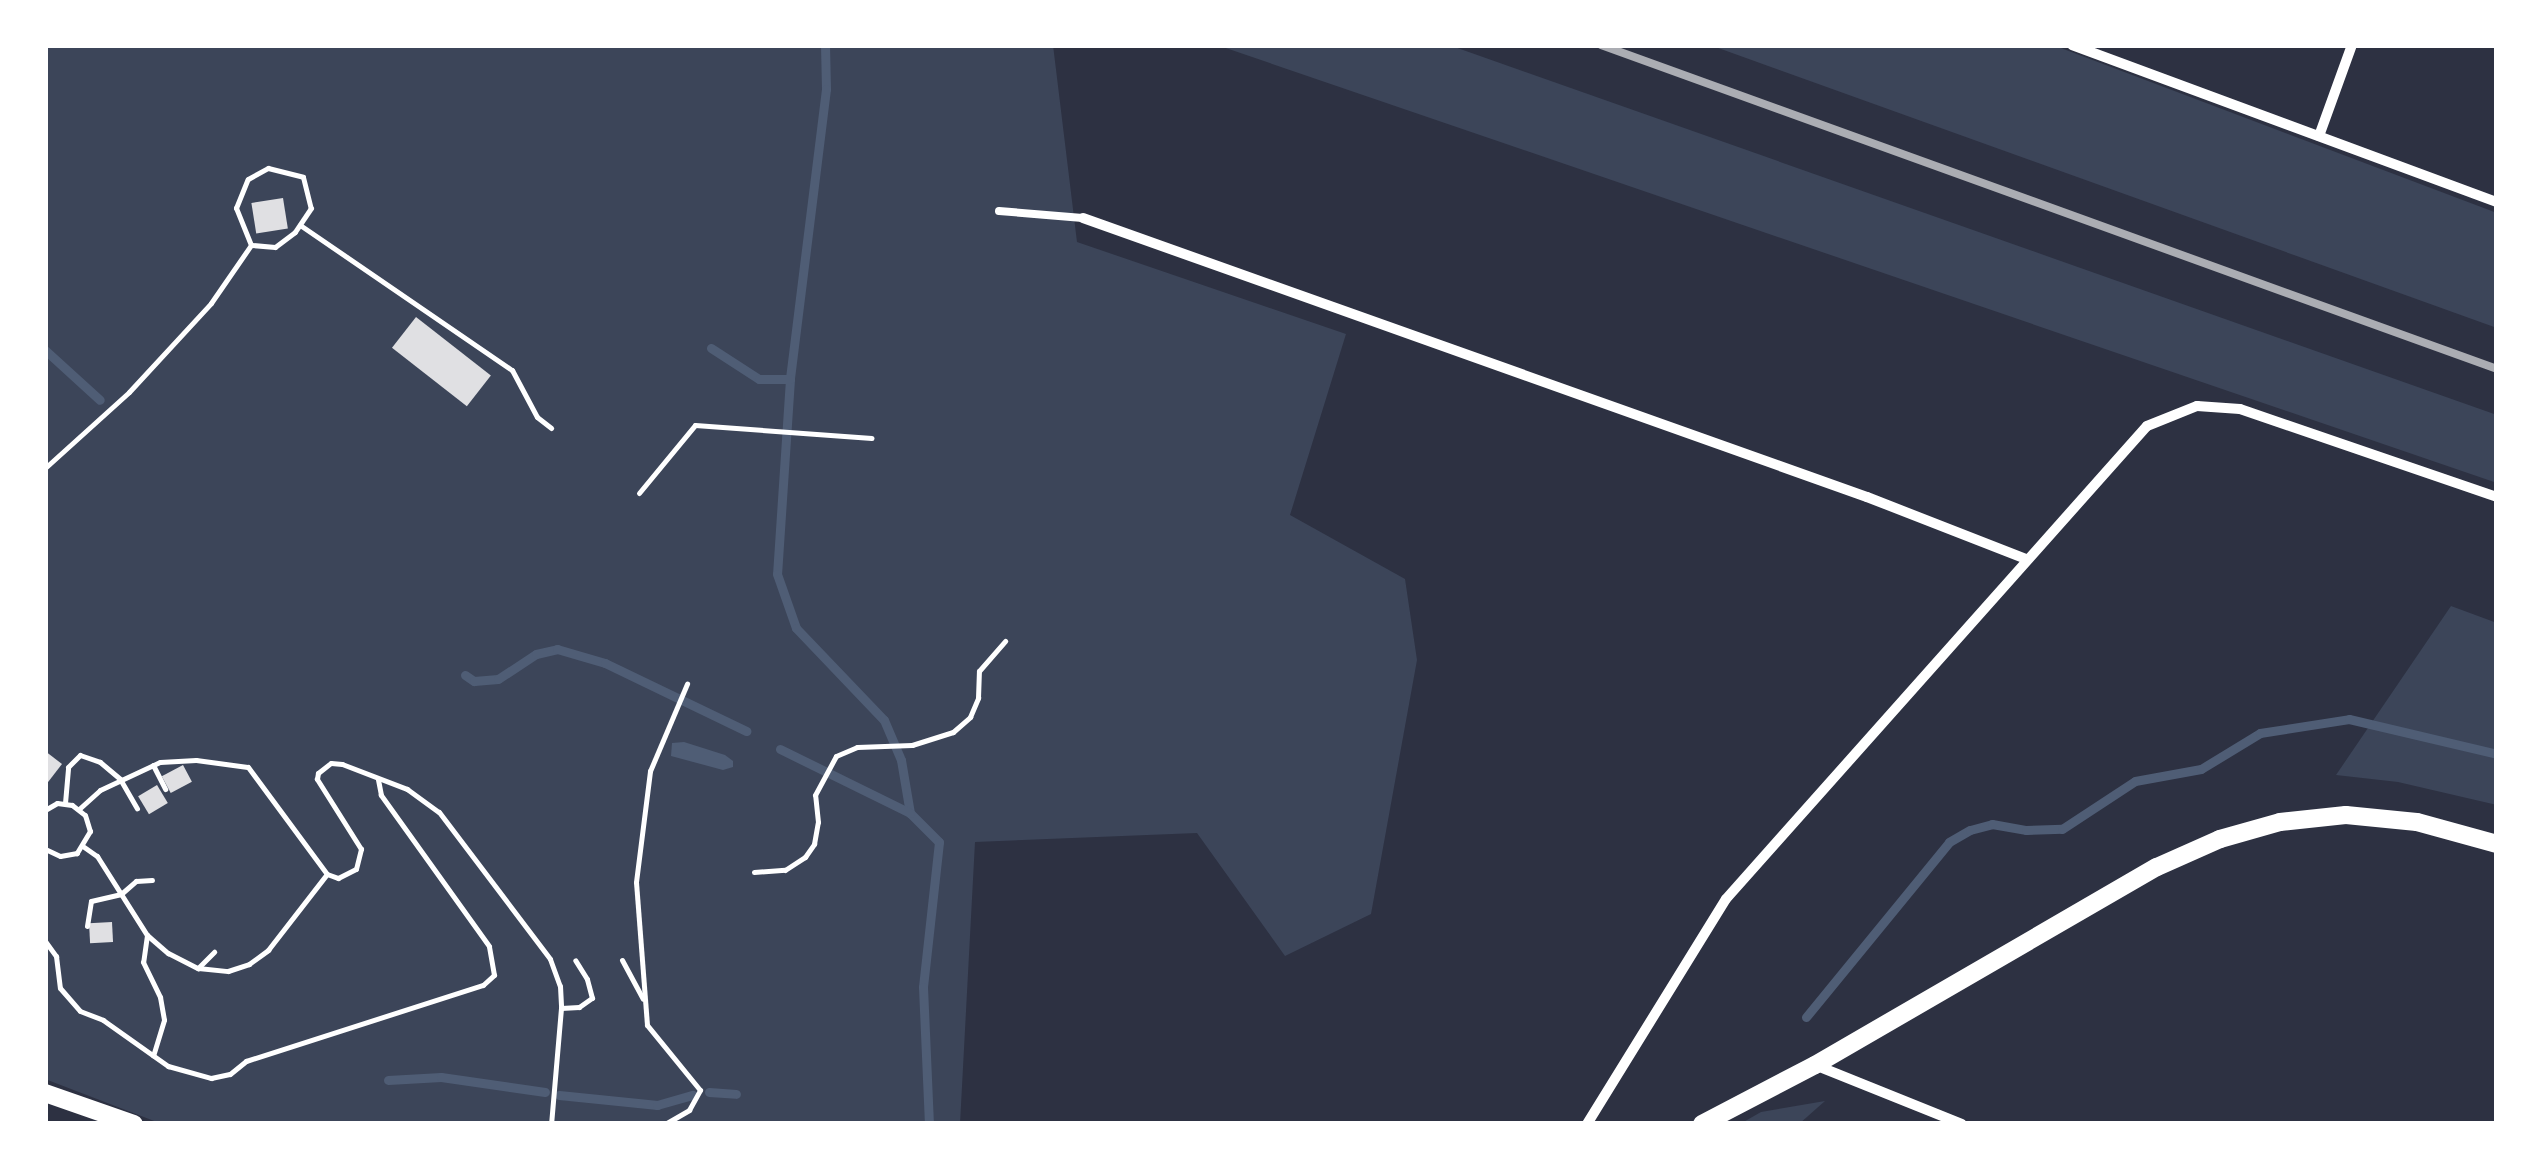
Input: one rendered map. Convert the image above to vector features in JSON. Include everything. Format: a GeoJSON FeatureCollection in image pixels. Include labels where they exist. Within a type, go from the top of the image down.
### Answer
{"type":"FeatureCollection","features":[{"type":"Feature","properties":{"kind":"street"},"geometry":{"type":"LineString","coordinates":[[2072,45],[2497,202]]}},
{"type":"Feature","properties":{"kind":"street"},"geometry":{"type":"LineString","coordinates":[[2319,136],[2352,45]]}},
{"type":"Feature","properties":{"kind":"street"},"geometry":{"type":"LineString","coordinates":[[1083,218],[1868,497],[2026,560]]}},
{"type":"Feature","properties":{"kind":"street"},"geometry":{"type":"LineString","coordinates":[[1587,1124],[1726,898],[2128,443],[2158,419],[2197,406],[2240,409],[2497,498]]}},
{"type":"Feature","properties":{"kind":"street"},"geometry":{"type":"LineString","coordinates":[[1702,1124],[1815,1064],[2157,867],[2220,838],[2280,822],[2346,814],[2418,822],[2497,844]]}},
{"type":"Feature","properties":{"kind":"street"},"geometry":{"type":"LineString","coordinates":[[1815,1064],[1962,1124]]}},
{"type":"Feature","properties":{"kind":"street"},"geometry":{"type":"LineString","coordinates":[[45,1093],[134,1124]]}},
{"type":"Feature","properties":{"kind":"lane"},"geometry":{"type":"LineString","coordinates":[[999,210],[1083,218]]}},
{"type":"Feature","properties":{"kind":"path"},"geometry":{"type":"LineString","coordinates":[[268,168],[304,177],[311,208],[300,224],[275,248],[251,246],[236,208],[248,180],[268,168]]}},
{"type":"Feature","properties":{"kind":"path"},"geometry":{"type":"LineString","coordinates":[[300,224],[512,370],[538,417],[551,428]]}},
{"type":"Feature","properties":{"kind":"path"},"geometry":{"type":"LineString","coordinates":[[45,468],[129,392],[211,303],[251,246]]}},
{"type":"Feature","properties":{"kind":"path"},"geometry":{"type":"LineString","coordinates":[[638,493],[695,425],[872,438]]}},
{"type":"Feature","properties":{"kind":"path"},"geometry":{"type":"LineString","coordinates":[[754,872],[785,870],[805,857],[814,844],[818,822],[816,796],[844,751],[912,745],[953,732],[970,717],[985,661],[1005,640]]}},
{"type":"Feature","properties":{"kind":"path"},"geometry":{"type":"LineString","coordinates":[[665,1124],[689,1110],[700,1090],[646,1025],[636,882],[650,771],[688,684]]}},
{"type":"Feature","properties":{"kind":"path"},"geometry":{"type":"LineString","coordinates":[[65,803],[68,767],[80,754],[100,762],[120,779],[137,808]]}},
{"type":"Feature","properties":{"kind":"path"},"geometry":{"type":"LineString","coordinates":[[79,808],[120,779],[152,765],[196,760],[248,767],[326,874]]}},
{"type":"Feature","properties":{"kind":"path"},"geometry":{"type":"LineString","coordinates":[[326,874],[348,875],[356,868],[361,849],[317,779],[330,762],[407,789],[438,812],[550,959],[560,986],[562,1008],[552,1124]]}},
{"type":"Feature","properties":{"kind":"path"},"geometry":{"type":"LineString","coordinates":[[152,765],[166,790]]}},
{"type":"Feature","properties":{"kind":"path"},"geometry":{"type":"LineString","coordinates":[[45,941],[56,956],[60,988],[66,1000],[168,1066],[211,1078],[230,1074],[246,1061],[483,986],[494,975],[489,946],[381,795],[378,778]]}},
{"type":"Feature","properties":{"kind":"path"},"geometry":{"type":"LineString","coordinates":[[45,810],[65,803],[79,808],[90,831],[84,847],[69,856],[45,849]]}},
{"type":"Feature","properties":{"kind":"path"},"geometry":{"type":"LineString","coordinates":[[84,847],[97,856],[147,935],[168,954],[198,968],[228,971],[249,964],[268,950],[326,874]]}},
{"type":"Feature","properties":{"kind":"path"},"geometry":{"type":"LineString","coordinates":[[86,926],[91,901],[120,894],[136,881],[152,880]]}},
{"type":"Feature","properties":{"kind":"path"},"geometry":{"type":"LineString","coordinates":[[147,935],[143,962],[160,997],[164,1020],[152,1054]]}},
{"type":"Feature","properties":{"kind":"path"},"geometry":{"type":"LineString","coordinates":[[198,968],[214,952]]}},
{"type":"Feature","properties":{"kind":"path"},"geometry":{"type":"LineString","coordinates":[[562,1008],[588,1004],[592,998],[576,960]]}},
{"type":"Feature","properties":{"kind":"path"},"geometry":{"type":"LineString","coordinates":[[622,960],[645,1001]]}},
{"type":"Feature","properties":{"kind":"shaded area"},"geometry":{"type":"Polygon","coordinates":[[[45,45],[1053,45],[1077,242],[1346,334],[1290,515],[1405,579],[1417,660],[1371,914],[1285,956],[1197,833],[975,842],[960,1124],[162,1124],[45,1079],[45,45]]]}},
{"type":"Feature","properties":{"kind":"shaded area"},"geometry":{"type":"Polygon","coordinates":[[[1217,45],[1449,45],[2497,415],[2497,483],[1217,45]]]}},
{"type":"Feature","properties":{"kind":"shaded area"},"geometry":{"type":"Polygon","coordinates":[[[1710,45],[2053,45],[2497,213],[2497,328],[1710,45]]]}},
{"type":"Feature","properties":{"kind":"shaded area"},"geometry":{"type":"Polygon","coordinates":[[[2451,606],[2497,623],[2497,805],[2398,782],[2336,775],[2451,606]]]}},
{"type":"Feature","properties":{"kind":"shaded area"},"geometry":{"type":"Polygon","coordinates":[[[684,742],[725,755],[733,761],[733,767],[723,770],[671,756],[672,743],[684,742]]]}},
{"type":"Feature","properties":{"kind":"shaded area"},"geometry":{"type":"Polygon","coordinates":[[[1825,1101],[1799,1124],[1740,1124],[1761,1112],[1825,1101]]]}},
{"type":"Feature","properties":{"kind":"building"},"geometry":{"type":"Polygon","coordinates":[[[283,198],[288,229],[256,234],[251,203],[283,198]]]}},
{"type":"Feature","properties":{"kind":"building"},"geometry":{"type":"Polygon","coordinates":[[[416,317],[491,375],[467,406],[392,348],[416,317]]]}},
{"type":"Feature","properties":{"kind":"building"},"geometry":{"type":"Polygon","coordinates":[[[45,751],[62,764],[45,786],[45,751]]]}},
{"type":"Feature","properties":{"kind":"building"},"geometry":{"type":"Polygon","coordinates":[[[183,765],[192,782],[171,793],[162,776],[183,765]]]}},
{"type":"Feature","properties":{"kind":"building"},"geometry":{"type":"Polygon","coordinates":[[[157,785],[168,803],[149,814],[138,796],[157,785]]]}},
{"type":"Feature","properties":{"kind":"building"},"geometry":{"type":"Polygon","coordinates":[[[112,922],[113,942],[90,943],[89,923],[112,922]]]}},
{"type":"Feature","properties":{"kind":"waterway"},"geometry":{"type":"LineString","coordinates":[[825,45],[826,89],[790,379],[777,574],[796,628],[884,720],[901,760],[910,813],[939,842],[923,987],[929,1124]]}},
{"type":"Feature","properties":{"kind":"waterway"},"geometry":{"type":"LineString","coordinates":[[711,348],[759,379],[790,379]]}},
{"type":"Feature","properties":{"kind":"waterway"},"geometry":{"type":"LineString","coordinates":[[45,350],[100,400]]}},
{"type":"Feature","properties":{"kind":"waterway"},"geometry":{"type":"LineString","coordinates":[[465,675],[474,681],[498,679],[536,654],[557,649],[605,663],[746,731]]}},
{"type":"Feature","properties":{"kind":"waterway"},"geometry":{"type":"LineString","coordinates":[[1806,1017],[1949,842],[1970,830],[1992,824],[2026,830],[2062,829],[2135,781],[2201,769],[2260,733],[2349,719],[2497,754]]}},
{"type":"Feature","properties":{"kind":"waterway"},"geometry":{"type":"LineString","coordinates":[[780,749],[910,813]]}},
{"type":"Feature","properties":{"kind":"waterway"},"geometry":{"type":"LineString","coordinates":[[388,1080],[441,1077],[545,1092]]}},
{"type":"Feature","properties":{"kind":"waterway"},"geometry":{"type":"LineString","coordinates":[[709,1092],[736,1094]]}},
{"type":"Feature","properties":{"kind":"waterway"},"geometry":{"type":"LineString","coordinates":[[559,1095],[657,1105],[693,1095]]}},
{"type":"Feature","properties":{"kind":"railway"},"geometry":{"type":"LineString","coordinates":[[1601,45],[2497,369]]}}]}
